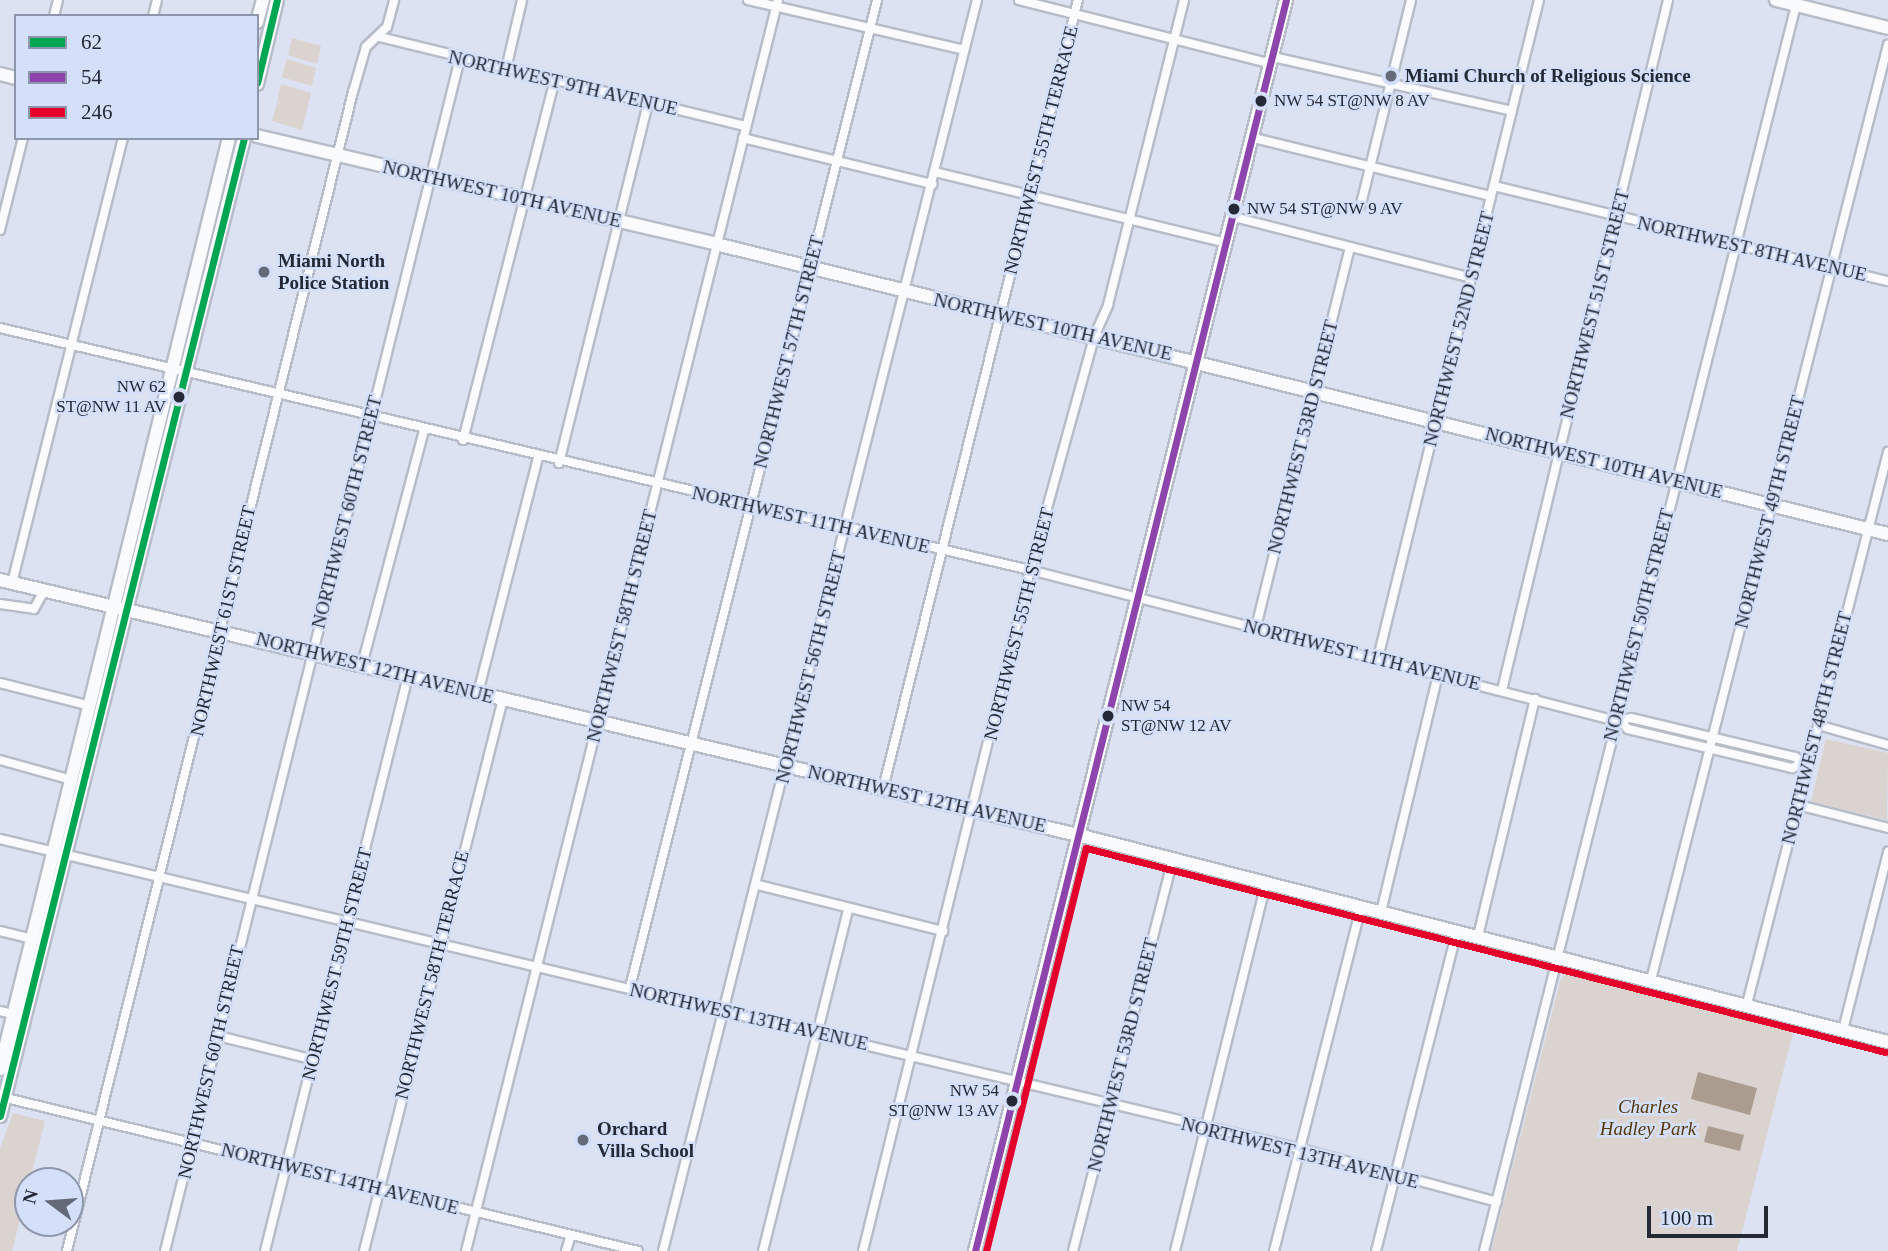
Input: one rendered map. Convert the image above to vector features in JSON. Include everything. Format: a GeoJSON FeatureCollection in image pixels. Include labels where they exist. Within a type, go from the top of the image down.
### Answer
{"type":"FeatureCollection","features":[{"type":"Feature","properties":{"kind":"main road"},"geometry":{"type":"LineString","coordinates":[[259,76],[277,0]]}},
{"type":"Feature","properties":{"kind":"main road"},"geometry":{"type":"LineString","coordinates":[[975,1251],[1254,138],[1286,0]]}},
{"type":"Feature","properties":{"kind":"main road"},"geometry":{"type":"LineString","coordinates":[[1776,0],[1888,28]]}},
{"type":"Feature","properties":{"kind":"main road","name":"NORTHWEST 10TH AVENUE"},"geometry":{"type":"LineString","coordinates":[[259,136],[716,244],[1888,534]]}},
{"type":"Feature","properties":{"kind":"main road"},"geometry":{"type":"LineString","coordinates":[[0,1116],[2,1097],[177,368],[229,140]]}},
{"type":"Feature","properties":{"kind":"main road"},"geometry":{"type":"LineString","coordinates":[[177,368],[243,140]]}},
{"type":"Feature","properties":{"kind":"main road","name":"NORTHWEST 12TH AVENUE"},"geometry":{"type":"LineString","coordinates":[[6,581],[1078,835],[1651,979],[1888,1042]]}},
{"type":"Feature","properties":{"kind":"main road"},"geometry":{"type":"LineString","coordinates":[[0,1069],[32,939],[60,852],[72,780],[90,706],[120,608]]}},
{"type":"Feature","properties":{"kind":"street","name":"NORTHWEST 61ST STREET"},"geometry":{"type":"LineString","coordinates":[[67,1251],[223,631],[275,395],[337,155],[366,47],[380,37],[394,0]]}},
{"type":"Feature","properties":{"kind":"street"},"geometry":{"type":"LineString","coordinates":[[506,69],[522,0]]}},
{"type":"Feature","properties":{"kind":"street"},"geometry":{"type":"LineString","coordinates":[[748,0],[777,3],[964,50]]}},
{"type":"Feature","properties":{"kind":"street","name":"NORTHWEST 57TH STREET"},"geometry":{"type":"LineString","coordinates":[[630,988],[877,0]]}},
{"type":"Feature","properties":{"kind":"street","name":"NORTHWEST 56TH STREET"},"geometry":{"type":"LineString","coordinates":[[663,1251],[726,1012],[845,529],[907,292],[977,0]]}},
{"type":"Feature","properties":{"kind":"street"},"geometry":{"type":"LineString","coordinates":[[1019,0],[1174,40],[1390,82],[1512,111]]}},
{"type":"Feature","properties":{"kind":"street","name":"NORTHWEST 55TH TERRACE"},"geometry":{"type":"LineString","coordinates":[[883,789],[1077,0]]}},
{"type":"Feature","properties":{"kind":"street","name":"NORTHWEST 55TH STREET"},"geometry":{"type":"LineString","coordinates":[[863,1251],[913,1056],[1030,570],[1094,337],[1108,305],[1184,0]]}},
{"type":"Feature","properties":{"kind":"street"},"geometry":{"type":"LineString","coordinates":[[1361,204],[1411,0]]}},
{"type":"Feature","properties":{"kind":"street","name":"NORTHWEST 52ND STREET"},"geometry":{"type":"LineString","coordinates":[[1378,658],[1539,0]]}},
{"type":"Feature","properties":{"kind":"street","name":"NORTHWEST 51ST STREET"},"geometry":{"type":"LineString","coordinates":[[1502,690],[1668,0]]}},
{"type":"Feature","properties":{"kind":"street","name":"NORTHWEST 58TH STREET"},"geometry":{"type":"LineString","coordinates":[[466,1251],[777,3]]}},
{"type":"Feature","properties":{"kind":"street","name":"NORTHWEST 50TH STREET"},"geometry":{"type":"LineString","coordinates":[[1485,1251],[1556,956],[1618,721],[1734,243],[1796,3]]}},
{"type":"Feature","properties":{"kind":"street","name":"NORTHWEST 9TH AVENUE"},"geometry":{"type":"LineString","coordinates":[[380,37],[745,126]]}},
{"type":"Feature","properties":{"kind":"street","name":"NORTHWEST 49TH STREET"},"geometry":{"type":"LineString","coordinates":[[1651,979],[1888,45]]}},
{"type":"Feature","properties":{"kind":"street","name":"NORTHWEST 60TH STREET"},"geometry":{"type":"LineString","coordinates":[[165,1251],[428,177],[460,58]]}},
{"type":"Feature","properties":{"kind":"street"},"geometry":{"type":"LineString","coordinates":[[463,440],[555,80]]}},
{"type":"Feature","properties":{"kind":"street"},"geometry":{"type":"LineString","coordinates":[[559,463],[648,103]]}},
{"type":"Feature","properties":{"kind":"street"},"geometry":{"type":"LineString","coordinates":[[743,138],[932,184]]}},
{"type":"Feature","properties":{"kind":"street"},"geometry":{"type":"LineString","coordinates":[[1254,138],[1491,196]]}},
{"type":"Feature","properties":{"kind":"street"},"geometry":{"type":"LineString","coordinates":[[0,230],[22,140]]}},
{"type":"Feature","properties":{"kind":"street"},"geometry":{"type":"LineString","coordinates":[[6,581],[72,344],[123,140]]}},
{"type":"Feature","properties":{"kind":"street"},"geometry":{"type":"LineString","coordinates":[[935,172],[1227,243]]}},
{"type":"Feature","properties":{"kind":"street","name":"NORTHWEST 8TH AVENUE"},"geometry":{"type":"LineString","coordinates":[[1494,186],[1888,281]]}},
{"type":"Feature","properties":{"kind":"street"},"geometry":{"type":"LineString","coordinates":[[1234,217],[1471,278]]}},
{"type":"Feature","properties":{"kind":"street","name":"NORTHWEST 53RD STREET"},"geometry":{"type":"LineString","coordinates":[[1256,627],[1312,391],[1350,247]]}},
{"type":"Feature","properties":{"kind":"street","name":"NORTHWEST 11TH AVENUE"},"geometry":{"type":"LineString","coordinates":[[0,328],[177,368],[275,395],[559,463],[1030,570],[1502,690],[1618,721],[1628,729],[1792,768],[1804,765]]}},
{"type":"Feature","properties":{"kind":"street"},"geometry":{"type":"LineString","coordinates":[[362,665],[424,430]]}},
{"type":"Feature","properties":{"kind":"street","name":"NORTHWEST 48TH STREET"},"geometry":{"type":"LineString","coordinates":[[1747,1004],[1798,805],[1804,765],[1818,725],[1888,452]]}},
{"type":"Feature","properties":{"kind":"street"},"geometry":{"type":"LineString","coordinates":[[478,693],[538,458]]}},
{"type":"Feature","properties":{"kind":"street"},"geometry":{"type":"LineString","coordinates":[[0,604],[34,609],[44,591]]}},
{"type":"Feature","properties":{"kind":"street"},"geometry":{"type":"LineString","coordinates":[[1381,912],[1438,674]]}},
{"type":"Feature","properties":{"kind":"street","name":"NORTHWEST 59TH STREET"},"geometry":{"type":"LineString","coordinates":[[265,1251],[408,676]]}},
{"type":"Feature","properties":{"kind":"street"},"geometry":{"type":"LineString","coordinates":[[0,683],[90,706]]}},
{"type":"Feature","properties":{"kind":"street","name":"NORTHWEST 58TH TERRACE"},"geometry":{"type":"LineString","coordinates":[[364,1251],[503,699]]}},
{"type":"Feature","properties":{"kind":"street"},"geometry":{"type":"LineString","coordinates":[[1478,936],[1535,699]]}},
{"type":"Feature","properties":{"kind":"street","name":"NORTHWEST 11TH AVENUE"},"geometry":{"type":"LineString","coordinates":[[1618,721],[1631,718],[1712,737],[1795,757],[1804,765]]}},
{"type":"Feature","properties":{"kind":"street"},"geometry":{"type":"LineString","coordinates":[[1818,725],[1888,744]]}},
{"type":"Feature","properties":{"kind":"street"},"geometry":{"type":"LineString","coordinates":[[0,760],[72,780]]}},
{"type":"Feature","properties":{"kind":"street"},"geometry":{"type":"LineString","coordinates":[[1798,805],[1888,828]]}},
{"type":"Feature","properties":{"kind":"street","name":"NORTHWEST 13TH AVENUE"},"geometry":{"type":"LineString","coordinates":[[0,839],[1017,1081],[1205,1129],[1301,1149],[1497,1202]]}},
{"type":"Feature","properties":{"kind":"street"},"geometry":{"type":"LineString","coordinates":[[1843,1030],[1888,852]]}},
{"type":"Feature","properties":{"kind":"street","name":"NORTHWEST 53RD STREET"},"geometry":{"type":"LineString","coordinates":[[1073,1251],[1173,859]]}},
{"type":"Feature","properties":{"kind":"street"},"geometry":{"type":"LineString","coordinates":[[758,884],[848,910],[943,931]]}},
{"type":"Feature","properties":{"kind":"street"},"geometry":{"type":"LineString","coordinates":[[1175,1251],[1266,884]]}},
{"type":"Feature","properties":{"kind":"street"},"geometry":{"type":"LineString","coordinates":[[1274,1251],[1362,907]]}},
{"type":"Feature","properties":{"kind":"street"},"geometry":{"type":"LineString","coordinates":[[763,1251],[848,910]]}},
{"type":"Feature","properties":{"kind":"street"},"geometry":{"type":"LineString","coordinates":[[0,931],[32,939]]}},
{"type":"Feature","properties":{"kind":"street"},"geometry":{"type":"LineString","coordinates":[[1376,1251],[1457,931]]}},
{"type":"Feature","properties":{"kind":"street"},"geometry":{"type":"LineString","coordinates":[[0,1011],[13,1014]]}},
{"type":"Feature","properties":{"kind":"street"},"geometry":{"type":"LineString","coordinates":[[218,1036],[314,1060]]}},
{"type":"Feature","properties":{"kind":"street","name":"NORTHWEST 14TH AVENUE"},"geometry":{"type":"LineString","coordinates":[[2,1097],[638,1251]]}},
{"type":"Feature","properties":{"kind":"street"},"geometry":{"type":"LineString","coordinates":[[566,1251],[571,1235]]}},
{"type":"Feature","properties":{"kind":"green space"},"geometry":{"type":"Polygon","coordinates":[[[292,38],[321,46],[317,64],[288,55],[292,38]]]}},
{"type":"Feature","properties":{"kind":"green space"},"geometry":{"type":"Polygon","coordinates":[[[287,59],[316,68],[312,86],[282,77],[287,59]]]}},
{"type":"Feature","properties":{"kind":"green space"},"geometry":{"type":"Polygon","coordinates":[[[281,84],[311,93],[302,130],[272,121],[277,103],[287,106],[277,102],[281,84]]]}},
{"type":"Feature","properties":{"kind":"green space"},"geometry":{"type":"Polygon","coordinates":[[[1826,739],[1888,753],[1887,820],[1811,802],[1826,739]]]}},
{"type":"Feature","properties":{"kind":"green space","name":"Charles Hadley Park"},"geometry":{"type":"Polygon","coordinates":[[[1569,972],[1794,1029],[1737,1251],[1491,1251],[1561,978],[1569,972]]]}},
{"type":"Feature","properties":{"kind":"green space"},"geometry":{"type":"Polygon","coordinates":[[[13,1113],[45,1121],[33,1167],[14,1167],[16,1237],[12,1251],[0,1251],[0,1149],[13,1113]]]}},
{"type":"Feature","properties":{"kind":"shaded area"},"geometry":{"type":"Polygon","coordinates":[[[1698,1072],[1757,1088],[1750,1115],[1691,1099],[1698,1072]]]}},
{"type":"Feature","properties":{"kind":"shaded area"},"geometry":{"type":"Polygon","coordinates":[[[1708,1126],[1744,1135],[1740,1151],[1704,1142],[1708,1126]]]}},
{"type":"Feature","properties":{"kind":"transit line","name":"62"},"geometry":{"type":"LineString","coordinates":[[259,75],[277,0]]}},
{"type":"Feature","properties":{"kind":"transit line","name":"54"},"geometry":{"type":"LineString","coordinates":[[975,1251],[1286,0]]}},
{"type":"Feature","properties":{"kind":"transit line","name":"62"},"geometry":{"type":"LineString","coordinates":[[0,1116],[244,140]]}},
{"type":"Feature","properties":{"kind":"transit line","name":"246"},"geometry":{"type":"LineString","coordinates":[[986,1251],[1086,848],[1885,1052]]}},
{"type":"Feature","properties":{"kind":"place","name":"Miami Church of Religious Science"},"geometry":{"type":"Point","coordinates":[1391,76]}},
{"type":"Feature","properties":{"kind":"place","name":"NW 54 ST@NW 8 AV"},"geometry":{"type":"Point","coordinates":[1261,101]}},
{"type":"Feature","properties":{"kind":"place","name":"NW 54 ST@NW 9 AV"},"geometry":{"type":"Point","coordinates":[1234,209]}},
{"type":"Feature","properties":{"kind":"place","name":"Miami North Police Station"},"geometry":{"type":"Point","coordinates":[264,272]}},
{"type":"Feature","properties":{"kind":"place","name":"NW 62 ST@NW 11 AV"},"geometry":{"type":"Point","coordinates":[179,397]}},
{"type":"Feature","properties":{"kind":"place","name":"NW 54 ST@NW 12 AV"},"geometry":{"type":"Point","coordinates":[1108,716]}},
{"type":"Feature","properties":{"kind":"place","name":"NW 54 ST@NW 13 AV"},"geometry":{"type":"Point","coordinates":[1012,1101]}},
{"type":"Feature","properties":{"kind":"place","name":"Orchard Villa School"},"geometry":{"type":"Point","coordinates":[583,1140]}}]}
